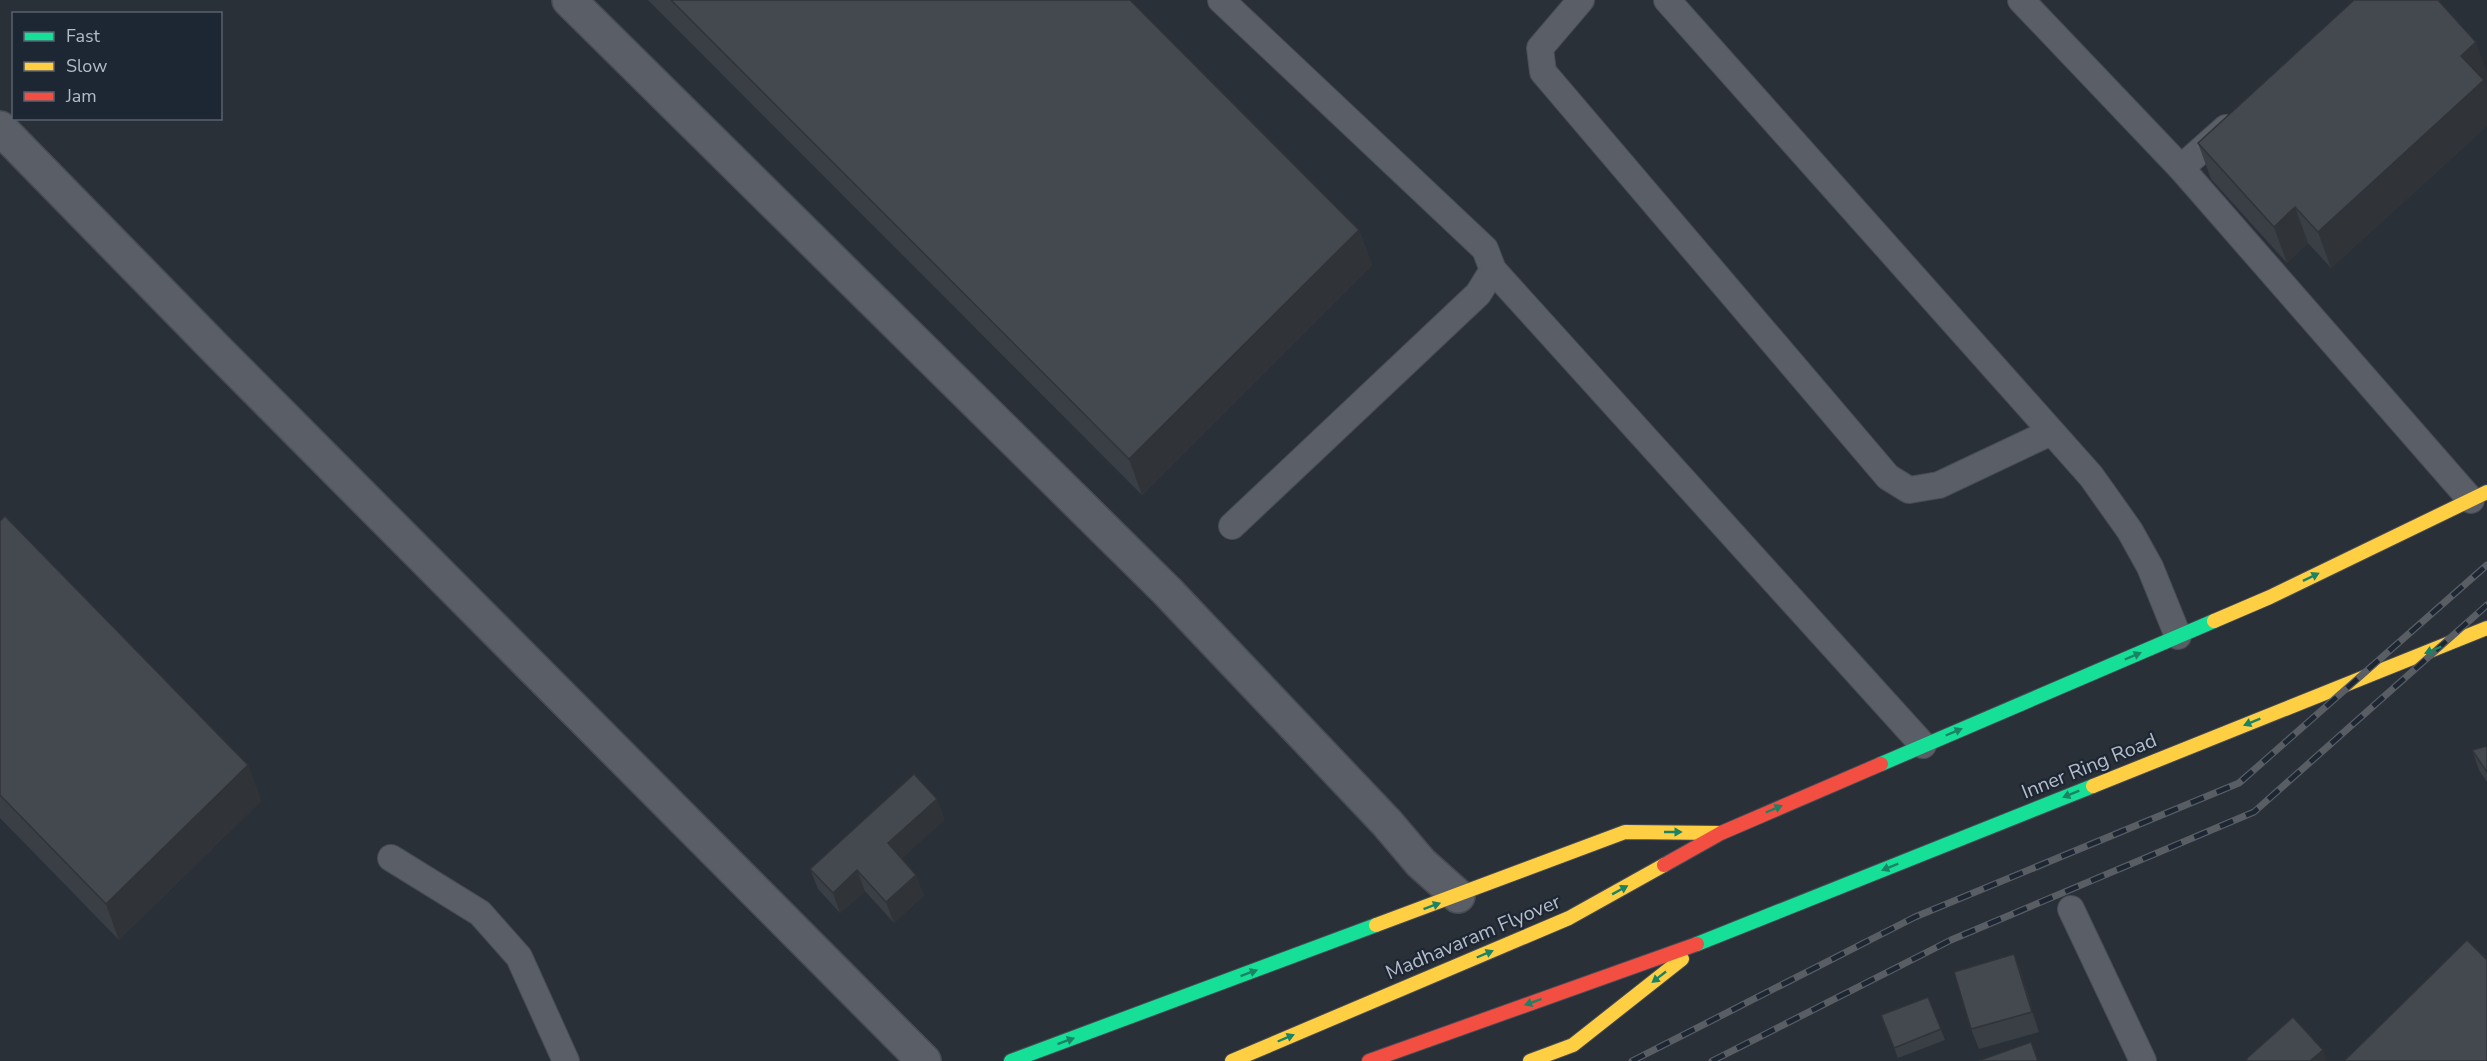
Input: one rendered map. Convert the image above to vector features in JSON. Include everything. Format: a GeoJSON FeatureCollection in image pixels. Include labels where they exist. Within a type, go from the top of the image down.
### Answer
{"type":"FeatureCollection","features":[{"type":"Feature","properties":{"kind":"main road"},"geometry":{"type":"LineString","coordinates":[[1011,1061],[1625,832],[1721,833],[2270,597],[2479,496]]}},
{"type":"Feature","properties":{"kind":"main road","name":"Inner Ring Road"},"geometry":{"type":"LineString","coordinates":[[1704,941],[2487,628]]}},
{"type":"Feature","properties":{"kind":"main road","name":"Madhavaram Flyover"},"geometry":{"type":"LineString","coordinates":[[1232,1061],[1569,918],[1721,833]]}},
{"type":"Feature","properties":{"kind":"main road"},"geometry":{"type":"LineString","coordinates":[[1369,1061],[1704,941]]}},
{"type":"Feature","properties":{"kind":"main road"},"geometry":{"type":"LineString","coordinates":[[1530,1061],[1573,1045],[1704,941]]}},
{"type":"Feature","properties":{"kind":"street"},"geometry":{"type":"LineString","coordinates":[[569,0],[1167,591],[1387,823],[1421,863],[1458,896]]}},
{"type":"Feature","properties":{"kind":"street"},"geometry":{"type":"LineString","coordinates":[[0,128],[228,361],[924,1061]]}},
{"type":"Feature","properties":{"kind":"lane"},"geometry":{"type":"LineString","coordinates":[[1221,0],[1485,249],[1493,270],[1923,745]]}},
{"type":"Feature","properties":{"kind":"lane"},"geometry":{"type":"LineString","coordinates":[[1581,0],[1540,48],[1544,72],[1888,477],[1909,490],[1939,485],[2051,432]]}},
{"type":"Feature","properties":{"kind":"lane"},"geometry":{"type":"LineString","coordinates":[[1667,0],[2091,476],[2130,531],[2150,567],[2178,636]]}},
{"type":"Feature","properties":{"kind":"lane"},"geometry":{"type":"LineString","coordinates":[[2029,3],[2479,496]]}},
{"type":"Feature","properties":{"kind":"lane"},"geometry":{"type":"LineString","coordinates":[[2181,168],[2242,112]]}},
{"type":"Feature","properties":{"kind":"lane"},"geometry":{"type":"LineString","coordinates":[[1232,526],[1478,294],[1493,270]]}},
{"type":"Feature","properties":{"kind":"lane"},"geometry":{"type":"LineString","coordinates":[[391,858],[480,913],[519,957],[566,1061]]}},
{"type":"Feature","properties":{"kind":"lane"},"geometry":{"type":"LineString","coordinates":[[2071,909],[2143,1061]]}},
{"type":"Feature","properties":{"kind":"building"},"geometry":{"type":"Polygon","coordinates":[[[671,0],[1130,0],[1359,230],[1129,459],[671,0]]]}},
{"type":"Feature","properties":{"kind":"building"},"geometry":{"type":"Polygon","coordinates":[[[2354,0],[2438,0],[2476,42],[2461,56],[2484,80],[2318,232],[2295,207],[2274,227],[2198,143],[2354,0]]]}},
{"type":"Feature","properties":{"kind":"building"},"geometry":{"type":"Polygon","coordinates":[[[5,516],[248,765],[106,904],[0,795],[0,521],[5,516]]]}},
{"type":"Feature","properties":{"kind":"building"},"geometry":{"type":"Polygon","coordinates":[[[2487,746],[2487,772],[2472,750],[2487,746]]]}},
{"type":"Feature","properties":{"kind":"building"},"geometry":{"type":"Polygon","coordinates":[[[914,774],[937,799],[888,843],[916,875],[886,902],[857,870],[833,893],[810,869],[914,774]]]}},
{"type":"Feature","properties":{"kind":"building"},"geometry":{"type":"Polygon","coordinates":[[[2467,940],[2487,960],[2487,1061],[2344,1061],[2467,940]]]}},
{"type":"Feature","properties":{"kind":"building"},"geometry":{"type":"Polygon","coordinates":[[[2014,954],[2032,1012],[1971,1029],[1954,972],[2014,954]]]}},
{"type":"Feature","properties":{"kind":"building"},"geometry":{"type":"Polygon","coordinates":[[[1928,997],[1941,1029],[1894,1048],[1881,1015],[1928,997]]]}},
{"type":"Feature","properties":{"kind":"building"},"geometry":{"type":"Polygon","coordinates":[[[2293,1017],[2323,1050],[2310,1061],[2248,1061],[2246,1059],[2293,1017]]]}},
{"type":"Feature","properties":{"kind":"building"},"geometry":{"type":"Polygon","coordinates":[[[2031,1042],[2038,1061],[1978,1061],[2031,1042]]]}},
{"type":"Feature","properties":{"kind":"railway"},"geometry":{"type":"LineString","coordinates":[[1632,1061],[1915,917],[2239,783],[2487,565]]}},
{"type":"Feature","properties":{"kind":"railway"},"geometry":{"type":"LineString","coordinates":[[1712,1061],[1951,940],[2254,812],[2487,605]]}},
{"type":"Feature","properties":{"kind":"traffic: fast"},"geometry":{"type":"LineString","coordinates":[[1881,764],[2214,621]]}},
{"type":"Feature","properties":{"kind":"traffic: fast"},"geometry":{"type":"LineString","coordinates":[[1697,944],[2093,786]]}},
{"type":"Feature","properties":{"kind":"traffic: fast"},"geometry":{"type":"LineString","coordinates":[[1011,1061],[1376,925]]}},
{"type":"Feature","properties":{"kind":"traffic: slow"},"geometry":{"type":"LineString","coordinates":[[2214,621],[2270,597],[2487,492]]}},
{"type":"Feature","properties":{"kind":"traffic: slow"},"geometry":{"type":"LineString","coordinates":[[2093,786],[2487,628]]}},
{"type":"Feature","properties":{"kind":"traffic: slow"},"geometry":{"type":"LineString","coordinates":[[1376,925],[1625,832],[1719,833]]}},
{"type":"Feature","properties":{"kind":"traffic: slow"},"geometry":{"type":"LineString","coordinates":[[1232,1061],[1569,918],[1664,865]]}},
{"type":"Feature","properties":{"kind":"traffic: slow"},"geometry":{"type":"LineString","coordinates":[[1530,1061],[1573,1045],[1682,959]]}},
{"type":"Feature","properties":{"kind":"traffic: jam"},"geometry":{"type":"LineString","coordinates":[[1664,865],[1721,833],[1881,764]]}},
{"type":"Feature","properties":{"kind":"traffic: jam"},"geometry":{"type":"LineString","coordinates":[[1369,1061],[1697,944]]}}]}
